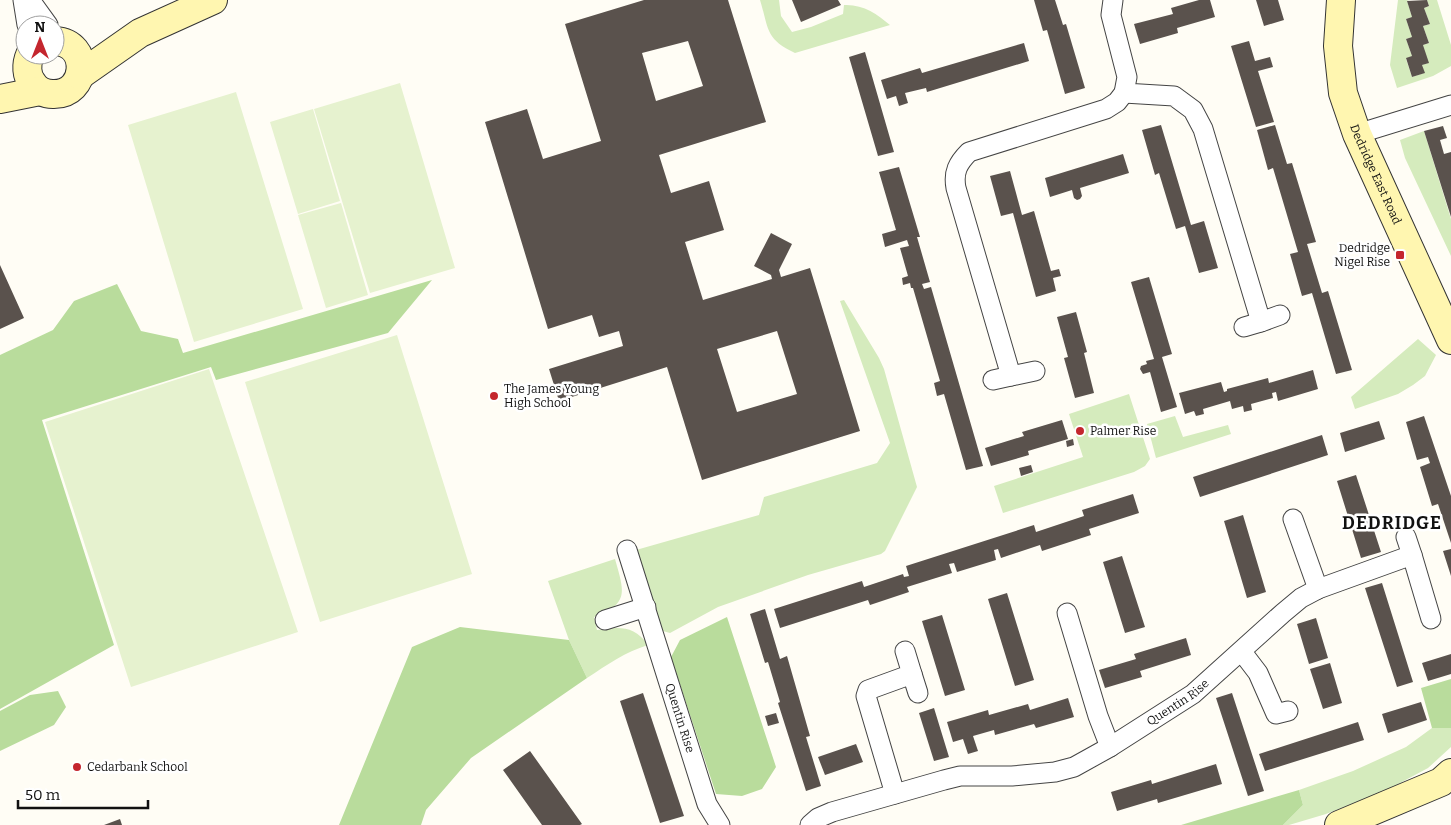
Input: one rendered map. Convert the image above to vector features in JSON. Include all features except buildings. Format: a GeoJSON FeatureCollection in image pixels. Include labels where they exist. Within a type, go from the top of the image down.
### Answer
{"type":"FeatureCollection","features":[{"type":"Feature","properties":{"kind":"street"},"geometry":{"type":"LineString","coordinates":[[23,0],[25,15]]}},
{"type":"Feature","properties":{"kind":"street"},"geometry":{"type":"LineString","coordinates":[[30,0],[41,15]]}},
{"type":"Feature","properties":{"kind":"street"},"geometry":{"type":"LineString","coordinates":[[80,75],[140,33],[213,0]]}},
{"type":"Feature","properties":{"kind":"street"},"geometry":{"type":"LineString","coordinates":[[1035,372],[1002,378],[954,179],[960,161],[969,152],[1106,109],[1117,102],[1124,93],[1128,77],[1111,15],[1113,0]]}},
{"type":"Feature","properties":{"kind":"street","name":"Dedridge East Road"},"geometry":{"type":"LineString","coordinates":[[1341,0],[1338,46],[1343,93],[1357,134],[1451,340]]}},
{"type":"Feature","properties":{"kind":"street"},"geometry":{"type":"LineString","coordinates":[[65,37],[140,33]]}},
{"type":"Feature","properties":{"kind":"street"},"geometry":{"type":"LineString","coordinates":[[28,65],[29,78],[40,91],[49,94],[59,94],[68,91],[76,84],[81,66],[80,57],[65,44]]}},
{"type":"Feature","properties":{"kind":"street"},"geometry":{"type":"LineString","coordinates":[[0,82],[21,65]]}},
{"type":"Feature","properties":{"kind":"street"},"geometry":{"type":"LineString","coordinates":[[0,99],[40,91]]}},
{"type":"Feature","properties":{"kind":"street"},"geometry":{"type":"LineString","coordinates":[[1124,93],[1174,96],[1193,110],[1203,128],[1252,325],[1280,315]]}},
{"type":"Feature","properties":{"kind":"street"},"geometry":{"type":"LineString","coordinates":[[1357,134],[1451,105]]}},
{"type":"Feature","properties":{"kind":"street"},"geometry":{"type":"LineString","coordinates":[[1293,519],[1318,589]]}},
{"type":"Feature","properties":{"kind":"street"},"geometry":{"type":"LineString","coordinates":[[1406,537],[1431,619]]}},
{"type":"Feature","properties":{"kind":"street","name":"Quentin Rise"},"geometry":{"type":"LineString","coordinates":[[627,550],[707,804],[720,825]]}},
{"type":"Feature","properties":{"kind":"street","name":"Quentin Rise"},"geometry":{"type":"LineString","coordinates":[[810,825],[818,818],[832,812],[960,776],[1012,776],[1054,772],[1074,766],[1110,747],[1193,694],[1301,598],[1318,589],[1412,555]]}},
{"type":"Feature","properties":{"kind":"street"},"geometry":{"type":"LineString","coordinates":[[605,620],[646,607]]}},
{"type":"Feature","properties":{"kind":"street"},"geometry":{"type":"LineString","coordinates":[[1067,613],[1098,716],[1110,747]]}},
{"type":"Feature","properties":{"kind":"street"},"geometry":{"type":"LineString","coordinates":[[905,651],[918,693]]}},
{"type":"Feature","properties":{"kind":"street"},"geometry":{"type":"LineString","coordinates":[[1242,652],[1258,673],[1275,714]]}},
{"type":"Feature","properties":{"kind":"street"},"geometry":{"type":"LineString","coordinates":[[895,794],[866,696],[868,690],[912,674]]}},
{"type":"Feature","properties":{"kind":"street"},"geometry":{"type":"LineString","coordinates":[[1339,825],[1441,782],[1451,773]]}},
{"type":"Feature","properties":{"kind":"green space"},"geometry":{"type":"Polygon","coordinates":[[[760,0],[779,0],[781,16],[792,32],[811,27],[843,14],[844,5],[863,8],[890,25],[795,53],[785,48],[773,38],[767,26],[760,0]]]}},
{"type":"Feature","properties":{"kind":"green space"},"geometry":{"type":"Polygon","coordinates":[[[1398,0],[1409,0],[1407,1],[1412,17],[1406,19],[1412,37],[1406,39],[1412,56],[1406,59],[1412,77],[1424,73],[1422,65],[1428,63],[1423,45],[1429,43],[1423,26],[1430,24],[1424,8],[1429,6],[1427,0],[1437,0],[1451,45],[1451,66],[1433,76],[1397,88],[1390,65],[1398,0]]]}},
{"type":"Feature","properties":{"kind":"green space"},"geometry":{"type":"Polygon","coordinates":[[[400,83],[455,268],[370,293],[314,109],[400,83]]]}},
{"type":"Feature","properties":{"kind":"green space"},"geometry":{"type":"Polygon","coordinates":[[[236,92],[303,309],[194,342],[128,125],[236,92]]]}},
{"type":"Feature","properties":{"kind":"green space"},"geometry":{"type":"Polygon","coordinates":[[[313,109],[340,201],[298,214],[270,122],[313,109]]]}},
{"type":"Feature","properties":{"kind":"green space"},"geometry":{"type":"Polygon","coordinates":[[[1424,131],[1451,219],[1451,256],[1405,158],[1400,140],[1424,131]]]}},
{"type":"Feature","properties":{"kind":"green space"},"geometry":{"type":"Polygon","coordinates":[[[341,203],[368,295],[326,308],[298,215],[341,203]]]}},
{"type":"Feature","properties":{"kind":"green space"},"geometry":{"type":"Polygon","coordinates":[[[432,280],[388,333],[216,380],[211,367],[42,420],[114,645],[0,709],[0,355],[53,330],[74,301],[117,284],[141,331],[178,339],[183,353],[432,280]]]}},
{"type":"Feature","properties":{"kind":"green space"},"geometry":{"type":"Polygon","coordinates":[[[844,300],[884,369],[917,487],[885,551],[881,554],[808,575],[718,607],[670,633],[663,631],[636,550],[759,515],[764,497],[877,463],[890,443],[840,301],[844,300]]]}},
{"type":"Feature","properties":{"kind":"green space"},"geometry":{"type":"Polygon","coordinates":[[[397,335],[472,574],[320,622],[245,382],[397,335]]]}},
{"type":"Feature","properties":{"kind":"green space"},"geometry":{"type":"Polygon","coordinates":[[[1418,339],[1436,355],[1425,376],[1398,394],[1355,409],[1351,397],[1418,339]]]}},
{"type":"Feature","properties":{"kind":"green space"},"geometry":{"type":"Polygon","coordinates":[[[209,369],[298,632],[131,687],[45,422],[209,369]]]}},
{"type":"Feature","properties":{"kind":"green space"},"geometry":{"type":"Polygon","coordinates":[[[1129,394],[1150,459],[1145,466],[1134,472],[1003,513],[994,486],[1083,457],[1069,414],[1129,394]]]}},
{"type":"Feature","properties":{"kind":"green space"},"geometry":{"type":"Polygon","coordinates":[[[1175,416],[1183,437],[1228,425],[1231,434],[1156,458],[1147,424],[1175,416]]]}},
{"type":"Feature","properties":{"kind":"green space"},"geometry":{"type":"Polygon","coordinates":[[[615,559],[621,580],[621,595],[614,607],[594,617],[597,630],[626,629],[643,638],[648,645],[624,655],[587,678],[569,640],[548,581],[615,559]]]}},
{"type":"Feature","properties":{"kind":"green space"},"geometry":{"type":"Polygon","coordinates":[[[727,617],[776,767],[762,789],[742,796],[716,794],[671,657],[680,640],[727,617]]]}},
{"type":"Feature","properties":{"kind":"green space"},"geometry":{"type":"Polygon","coordinates":[[[460,627],[569,640],[587,678],[471,758],[426,810],[421,825],[339,825],[412,647],[460,627]]]}},
{"type":"Feature","properties":{"kind":"green space"},"geometry":{"type":"Polygon","coordinates":[[[1451,679],[1451,728],[1432,728],[1421,688],[1451,679]]]}},
{"type":"Feature","properties":{"kind":"green space"},"geometry":{"type":"Polygon","coordinates":[[[58,691],[66,707],[54,725],[0,751],[0,711],[30,695],[58,691]]]}},
{"type":"Feature","properties":{"kind":"green space"},"geometry":{"type":"Polygon","coordinates":[[[1432,728],[1451,728],[1451,747],[1428,768],[1387,790],[1326,814],[1283,825],[1303,805],[1299,790],[1353,771],[1406,747],[1432,728]]]}},
{"type":"Feature","properties":{"kind":"green space"},"geometry":{"type":"Polygon","coordinates":[[[1299,790],[1303,805],[1283,825],[1181,825],[1299,790]]]}},
{"type":"Feature","properties":{"kind":"place","name":"Dedridge Nigel Rise"},"geometry":{"type":"Point","coordinates":[1400,255]}},
{"type":"Feature","properties":{"kind":"place","name":"The James Young High School"},"geometry":{"type":"Point","coordinates":[494,396]}},
{"type":"Feature","properties":{"kind":"place","name":"Palmer Rise"},"geometry":{"type":"Point","coordinates":[1080,431]}},
{"type":"Feature","properties":{"kind":"place","name":"Cedarbank School"},"geometry":{"type":"Point","coordinates":[77,767]}},
{"type":"Feature","properties":{"kind":"district","name":"DEDRIDGE"},"geometry":{"type":"Point","coordinates":[1392,523]}}]}
